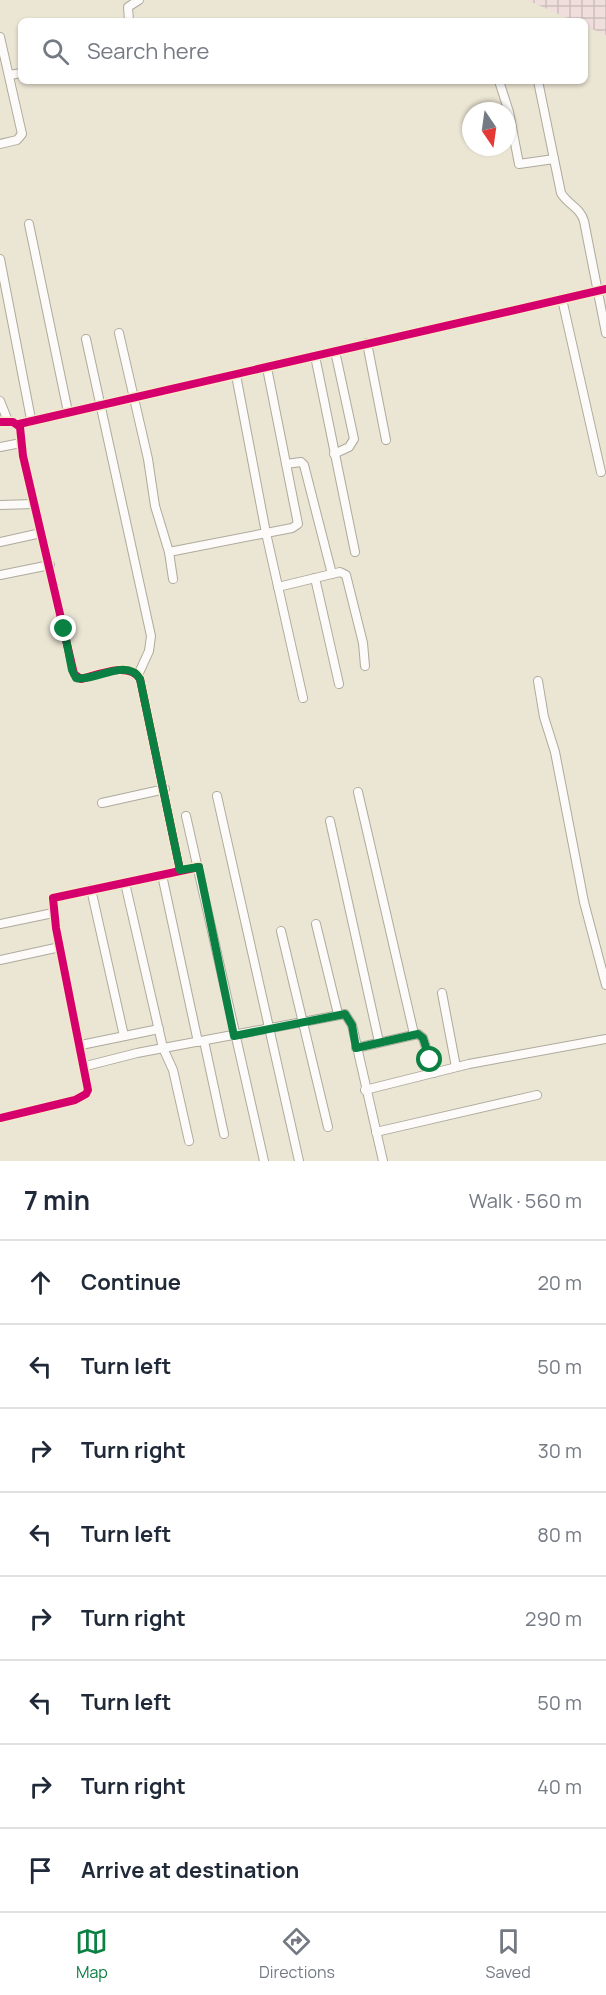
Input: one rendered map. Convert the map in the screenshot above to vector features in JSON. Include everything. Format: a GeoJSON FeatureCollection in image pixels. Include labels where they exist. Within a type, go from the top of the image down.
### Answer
{"type":"FeatureCollection","features":[{"type":"Feature","properties":{"kind":"street"},"geometry":{"type":"LineString","coordinates":[[129,18],[128,8],[139,0]]}},
{"type":"Feature","properties":{"kind":"street"},"geometry":{"type":"LineString","coordinates":[[0,36],[22,134],[17,140],[0,144]]}},
{"type":"Feature","properties":{"kind":"street"},"geometry":{"type":"LineString","coordinates":[[10,75],[18,74]]}},
{"type":"Feature","properties":{"kind":"street"},"geometry":{"type":"LineString","coordinates":[[500,84],[509,112],[519,164],[554,159]]}},
{"type":"Feature","properties":{"kind":"street"},"geometry":{"type":"LineString","coordinates":[[539,84],[561,193],[582,215],[602,290],[606,333]]}},
{"type":"Feature","properties":{"kind":"street"},"geometry":{"type":"LineString","coordinates":[[29,224],[68,412]]}},
{"type":"Feature","properties":{"kind":"street"},"geometry":{"type":"LineString","coordinates":[[0,259],[31,419]]}},
{"type":"Feature","properties":{"kind":"street"},"geometry":{"type":"LineString","coordinates":[[0,401],[4,421],[19,424],[31,419],[267,368],[366,343],[602,290]]}},
{"type":"Feature","properties":{"kind":"street"},"geometry":{"type":"LineString","coordinates":[[562,299],[601,472]]}},
{"type":"Feature","properties":{"kind":"street"},"geometry":{"type":"LineString","coordinates":[[119,333],[132,398],[148,459],[154,506],[169,552],[173,579]]}},
{"type":"Feature","properties":{"kind":"street"},"geometry":{"type":"LineString","coordinates":[[86,339],[151,636],[150,646],[138,675],[165,789],[180,870]]}},
{"type":"Feature","properties":{"kind":"street"},"geometry":{"type":"LineString","coordinates":[[366,343],[386,440]]}},
{"type":"Feature","properties":{"kind":"street"},"geometry":{"type":"LineString","coordinates":[[334,454],[348,447],[354,439],[335,351]]}},
{"type":"Feature","properties":{"kind":"street"},"geometry":{"type":"LineString","coordinates":[[315,356],[355,552]]}},
{"type":"Feature","properties":{"kind":"street"},"geometry":{"type":"LineString","coordinates":[[169,552],[266,533],[298,524],[267,368]]}},
{"type":"Feature","properties":{"kind":"street"},"geometry":{"type":"LineString","coordinates":[[236,375],[266,533],[303,698]]}},
{"type":"Feature","properties":{"kind":"street"},"geometry":{"type":"LineString","coordinates":[[19,424],[34,504],[50,565],[72,670],[76,678],[126,670],[138,675]]}},
{"type":"Feature","properties":{"kind":"street"},"geometry":{"type":"LineString","coordinates":[[0,447],[21,443]]}},
{"type":"Feature","properties":{"kind":"street"},"geometry":{"type":"LineString","coordinates":[[286,464],[301,462],[304,465],[332,574]]}},
{"type":"Feature","properties":{"kind":"street"},"geometry":{"type":"LineString","coordinates":[[0,505],[34,504]]}},
{"type":"Feature","properties":{"kind":"street"},"geometry":{"type":"LineString","coordinates":[[0,542],[41,533]]}},
{"type":"Feature","properties":{"kind":"street"},"geometry":{"type":"LineString","coordinates":[[0,575],[50,565]]}},
{"type":"Feature","properties":{"kind":"street"},"geometry":{"type":"LineString","coordinates":[[278,587],[340,572],[346,575],[363,643],[365,666]]}},
{"type":"Feature","properties":{"kind":"street"},"geometry":{"type":"LineString","coordinates":[[315,578],[339,684]]}},
{"type":"Feature","properties":{"kind":"street"},"geometry":{"type":"LineString","coordinates":[[538,681],[544,717],[555,752],[584,902],[606,985]]}},
{"type":"Feature","properties":{"kind":"street"},"geometry":{"type":"LineString","coordinates":[[102,802],[165,789]]}},
{"type":"Feature","properties":{"kind":"street"},"geometry":{"type":"LineString","coordinates":[[358,792],[414,1034]]}},
{"type":"Feature","properties":{"kind":"street"},"geometry":{"type":"LineString","coordinates":[[217,796],[299,1161]]}},
{"type":"Feature","properties":{"kind":"street"},"geometry":{"type":"LineString","coordinates":[[186,816],[264,1161]]}},
{"type":"Feature","properties":{"kind":"street"},"geometry":{"type":"LineString","coordinates":[[330,821],[379,1042]]}},
{"type":"Feature","properties":{"kind":"street"},"geometry":{"type":"LineString","coordinates":[[0,1118],[82,1097],[88,1090],[86,1066],[53,913],[53,898],[199,867]]}},
{"type":"Feature","properties":{"kind":"street"},"geometry":{"type":"LineString","coordinates":[[162,875],[224,1134]]}},
{"type":"Feature","properties":{"kind":"street"},"geometry":{"type":"LineString","coordinates":[[125,883],[163,1048],[172,1070],[189,1141]]}},
{"type":"Feature","properties":{"kind":"street"},"geometry":{"type":"LineString","coordinates":[[91,889],[124,1036]]}},
{"type":"Feature","properties":{"kind":"street"},"geometry":{"type":"LineString","coordinates":[[0,924],[53,913]]}},
{"type":"Feature","properties":{"kind":"street"},"geometry":{"type":"LineString","coordinates":[[316,924],[338,1014]]}},
{"type":"Feature","properties":{"kind":"street"},"geometry":{"type":"LineString","coordinates":[[281,931],[328,1127]]}},
{"type":"Feature","properties":{"kind":"street"},"geometry":{"type":"LineString","coordinates":[[0,960],[60,947]]}},
{"type":"Feature","properties":{"kind":"street"},"geometry":{"type":"LineString","coordinates":[[442,993],[456,1067]]}},
{"type":"Feature","properties":{"kind":"street"},"geometry":{"type":"LineString","coordinates":[[86,1066],[163,1048],[345,1014],[350,1020],[383,1161]]}},
{"type":"Feature","properties":{"kind":"street"},"geometry":{"type":"LineString","coordinates":[[81,1045],[159,1029]]}},
{"type":"Feature","properties":{"kind":"street"},"geometry":{"type":"LineString","coordinates":[[356,1048],[414,1034],[423,1038],[434,1073]]}},
{"type":"Feature","properties":{"kind":"street"},"geometry":{"type":"LineString","coordinates":[[365,1090],[456,1067],[606,1039]]}},
{"type":"Feature","properties":{"kind":"street"},"geometry":{"type":"LineString","coordinates":[[376,1132],[537,1095]]}},
{"type":"Feature","properties":{"kind":"shaded area"},"geometry":{"type":"Polygon","coordinates":[[[527,0],[606,0],[606,35],[588,27],[588,18],[567,18],[527,0]]]}},
{"type":"Feature","properties":{"kind":"cycle path"},"geometry":{"type":"LineString","coordinates":[[19,424],[606,289]]}},
{"type":"Feature","properties":{"kind":"cycle path"},"geometry":{"type":"LineString","coordinates":[[0,422],[13,422],[20,427],[23,456],[74,674],[81,679],[121,670],[135,674],[140,679],[180,870]]}},
{"type":"Feature","properties":{"kind":"cycle path"},"geometry":{"type":"LineString","coordinates":[[0,1118],[75,1100],[86,1094],[88,1090],[56,928],[53,898],[199,867]]}},
{"type":"Feature","properties":{"kind":"route"},"geometry":{"type":"LineString","coordinates":[[64,629],[72,670],[76,678],[130,670],[135,672],[140,679],[180,870],[199,867],[234,1036],[345,1014],[352,1025],[356,1048],[418,1034],[423,1038],[430,1060]]}}]}
